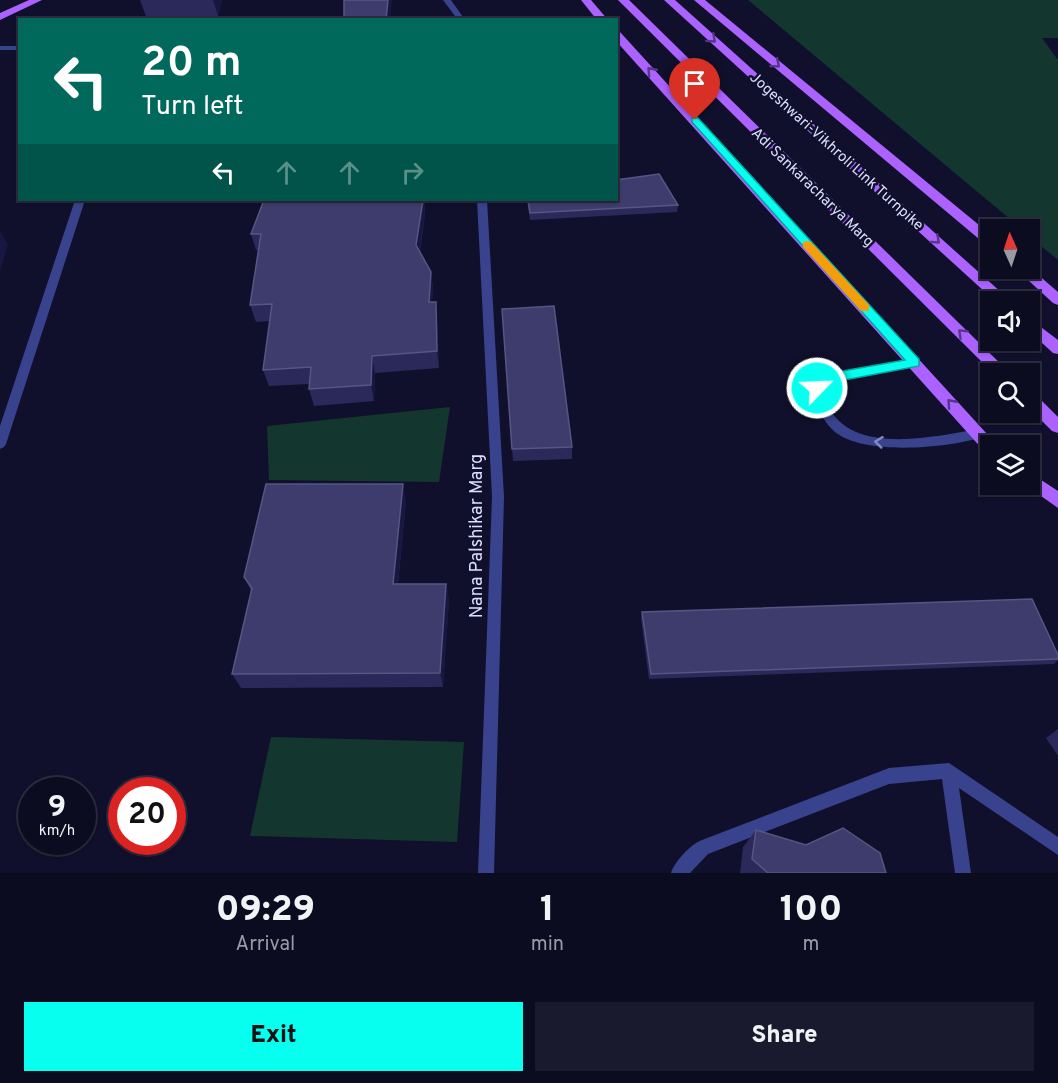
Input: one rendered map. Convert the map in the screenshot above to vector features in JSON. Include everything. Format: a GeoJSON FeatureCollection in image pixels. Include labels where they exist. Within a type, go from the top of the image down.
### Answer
{"type":"FeatureCollection","features":[{"type":"Feature","properties":{"kind":"main road"},"geometry":{"type":"LineString","coordinates":[[0,18],[37,0]]}},
{"type":"Feature","properties":{"kind":"main road"},"geometry":{"type":"LineString","coordinates":[[586,0],[601,18]]}},
{"type":"Feature","properties":{"kind":"main road","name":"Adi Sankaracharya Marg"},"geometry":{"type":"LineString","coordinates":[[623,0],[993,363]]}},
{"type":"Feature","properties":{"kind":"main road","name":"Jogeshwari-Vikhroli Link Turnpike"},"geometry":{"type":"LineString","coordinates":[[669,0],[993,291]]}},
{"type":"Feature","properties":{"kind":"main road"},"geometry":{"type":"LineString","coordinates":[[699,0],[980,233]]}},
{"type":"Feature","properties":{"kind":"main road"},"geometry":{"type":"LineString","coordinates":[[618,36],[979,434]]}},
{"type":"Feature","properties":{"kind":"main road"},"geometry":{"type":"LineString","coordinates":[[1034,279],[1058,300]]}},
{"type":"Feature","properties":{"kind":"main road"},"geometry":{"type":"LineString","coordinates":[[1040,333],[1058,349]]}},
{"type":"Feature","properties":{"kind":"main road"},"geometry":{"type":"LineString","coordinates":[[1040,409],[1058,427]]}},
{"type":"Feature","properties":{"kind":"main road"},"geometry":{"type":"LineString","coordinates":[[1040,487],[1058,501]]}},
{"type":"Feature","properties":{"kind":"street"},"geometry":{"type":"LineString","coordinates":[[447,0],[460,18]]}},
{"type":"Feature","properties":{"kind":"street"},"geometry":{"type":"LineString","coordinates":[[0,48],[18,48]]}},
{"type":"Feature","properties":{"kind":"street"},"geometry":{"type":"LineString","coordinates":[[0,444],[80,201]]}},
{"type":"Feature","properties":{"kind":"street","name":"Nana Palshikar Marg"},"geometry":{"type":"LineString","coordinates":[[482,201],[498,497],[486,873]]}},
{"type":"Feature","properties":{"kind":"street"},"geometry":{"type":"LineString","coordinates":[[914,363],[831,378],[817,388],[818,397],[838,428],[850,436],[876,443],[900,444],[979,434]]}},
{"type":"Feature","properties":{"kind":"street"},"geometry":{"type":"LineString","coordinates":[[679,873],[702,848],[889,776],[949,771],[1058,848]]}},
{"type":"Feature","properties":{"kind":"street"},"geometry":{"type":"LineString","coordinates":[[949,771],[963,873]]}},
{"type":"Feature","properties":{"kind":"green space"},"geometry":{"type":"Polygon","coordinates":[[[748,0],[1058,0],[1058,38],[1042,38],[1058,60],[1058,260],[1040,245],[1040,219],[1010,219],[748,0]]]}},
{"type":"Feature","properties":{"kind":"green space"},"geometry":{"type":"Polygon","coordinates":[[[450,407],[439,482],[269,480],[267,426],[450,407]]]}},
{"type":"Feature","properties":{"kind":"green space"},"geometry":{"type":"Polygon","coordinates":[[[271,737],[464,742],[457,842],[250,836],[271,737]]]}},
{"type":"Feature","properties":{"kind":"building"},"geometry":{"type":"Polygon","coordinates":[[[344,0],[388,0],[386,18],[344,18],[344,0]]]}},
{"type":"Feature","properties":{"kind":"building"},"geometry":{"type":"Polygon","coordinates":[[[659,174],[678,205],[530,213],[528,201],[618,201],[618,180],[659,174]]]}},
{"type":"Feature","properties":{"kind":"building"},"geometry":{"type":"Polygon","coordinates":[[[264,201],[423,201],[416,245],[431,272],[429,302],[436,302],[437,351],[372,356],[371,385],[309,389],[311,367],[263,370],[272,304],[250,305],[261,234],[251,234],[264,201]]]}},
{"type":"Feature","properties":{"kind":"building"},"geometry":{"type":"Polygon","coordinates":[[[554,306],[572,447],[512,449],[502,309],[554,306]]]}},
{"type":"Feature","properties":{"kind":"building"},"geometry":{"type":"Polygon","coordinates":[[[266,484],[403,484],[393,584],[446,584],[440,673],[232,674],[252,588],[244,577],[266,484]]]}},
{"type":"Feature","properties":{"kind":"building"},"geometry":{"type":"Polygon","coordinates":[[[1032,599],[1058,659],[651,674],[642,612],[1032,599]]]}},
{"type":"Feature","properties":{"kind":"building"},"geometry":{"type":"Polygon","coordinates":[[[843,828],[880,853],[886,873],[768,873],[752,859],[756,830],[806,845],[843,828]]]}},
{"type":"Feature","properties":{"kind":"slow traffic"},"geometry":{"type":"LineString","coordinates":[[807,244],[865,308]]}},
{"type":"Feature","properties":{"kind":"route"},"geometry":{"type":"LineString","coordinates":[[695,120],[914,363],[831,378],[822,382],[817,388]]}}]}
